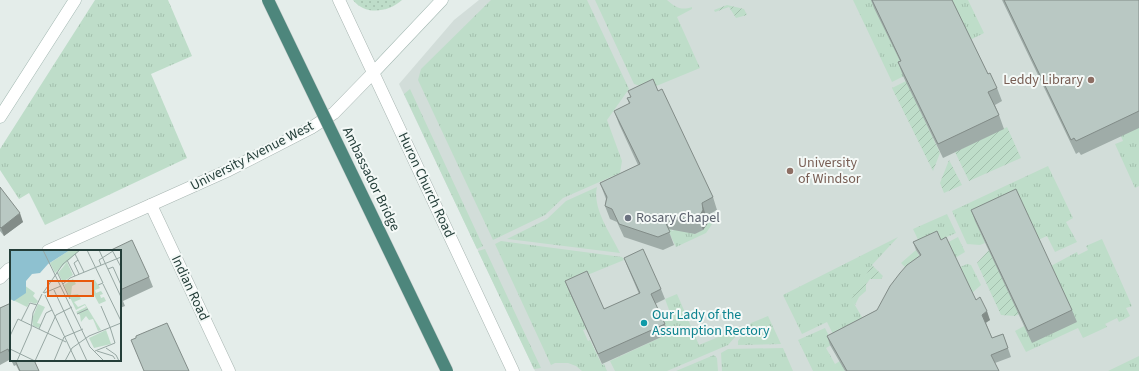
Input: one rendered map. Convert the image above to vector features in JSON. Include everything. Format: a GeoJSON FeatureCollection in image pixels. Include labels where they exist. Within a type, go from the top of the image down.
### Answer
{"type":"FeatureCollection","features":[{"type":"Feature","properties":{"kind":"highway","name":"Ambassador Bridge"},"geometry":{"type":"LineString","coordinates":[[268,0],[447,371]]}},
{"type":"Feature","properties":{"kind":"street"},"geometry":{"type":"LineString","coordinates":[[0,117],[75,0]]}},
{"type":"Feature","properties":{"kind":"street","name":"Huron Church Road"},"geometry":{"type":"LineString","coordinates":[[339,0],[513,371]]}},
{"type":"Feature","properties":{"kind":"street","name":"University Avenue West"},"geometry":{"type":"LineString","coordinates":[[50,250],[230,170],[311,128],[334,113],[442,0]]}},
{"type":"Feature","properties":{"kind":"street","name":"Indian Road"},"geometry":{"type":"LineString","coordinates":[[151,205],[229,371]]}},
{"type":"Feature","properties":{"kind":"street"},"geometry":{"type":"LineString","coordinates":[[0,278],[7,269]]}},
{"type":"Feature","properties":{"kind":"shaded area","name":"University of Windsor"},"geometry":{"type":"Polygon","coordinates":[[[479,0],[1139,0],[1139,371],[535,371],[399,84],[454,20],[479,0]]]}},
{"type":"Feature","properties":{"kind":"green space"},"geometry":{"type":"Polygon","coordinates":[[[95,0],[168,0],[192,56],[151,74],[187,158],[45,225],[29,193],[19,199],[0,170],[0,149],[95,0]]]}},
{"type":"Feature","properties":{"kind":"green space"},"geometry":{"type":"Polygon","coordinates":[[[353,0],[402,0],[391,7],[370,10],[358,5],[353,0]]]}},
{"type":"Feature","properties":{"kind":"green space"},"geometry":{"type":"Polygon","coordinates":[[[491,0],[587,0],[629,89],[607,120],[622,161],[620,173],[563,198],[545,215],[493,240],[418,80],[421,69],[491,0]]]}},
{"type":"Feature","properties":{"kind":"green space"},"geometry":{"type":"Polygon","coordinates":[[[595,0],[667,0],[678,8],[685,9],[692,7],[692,9],[677,17],[700,68],[649,89],[634,84],[595,0]]]}},
{"type":"Feature","properties":{"kind":"green space"},"geometry":{"type":"Polygon","coordinates":[[[853,0],[890,0],[906,75],[892,82],[853,0]]]}},
{"type":"Feature","properties":{"kind":"green space"},"geometry":{"type":"Polygon","coordinates":[[[951,0],[968,0],[984,33],[970,40],[951,0]]]}},
{"type":"Feature","properties":{"kind":"green space"},"geometry":{"type":"Polygon","coordinates":[[[727,5],[744,9],[747,15],[736,18],[729,7],[715,12],[714,10],[727,5]]]}},
{"type":"Feature","properties":{"kind":"green space"},"geometry":{"type":"Polygon","coordinates":[[[906,81],[940,153],[933,171],[892,88],[906,81]]]}},
{"type":"Feature","properties":{"kind":"green space"},"geometry":{"type":"Polygon","coordinates":[[[410,89],[483,246],[477,249],[404,94],[410,89]]]}},
{"type":"Feature","properties":{"kind":"green space"},"geometry":{"type":"Polygon","coordinates":[[[1007,127],[1021,158],[969,181],[955,152],[1007,127]]]}},
{"type":"Feature","properties":{"kind":"green space"},"geometry":{"type":"Polygon","coordinates":[[[1139,127],[1139,186],[1135,188],[1115,144],[1123,141],[1120,134],[1139,127]]]}},
{"type":"Feature","properties":{"kind":"green space"},"geometry":{"type":"Polygon","coordinates":[[[949,160],[962,185],[944,193],[940,183],[949,160]]]}},
{"type":"Feature","properties":{"kind":"green space"},"geometry":{"type":"Polygon","coordinates":[[[1048,166],[1073,218],[1066,222],[1077,242],[1055,252],[1047,236],[1038,240],[976,221],[985,243],[980,245],[967,244],[952,211],[1048,166]]]}},
{"type":"Feature","properties":{"kind":"green space"},"geometry":{"type":"Polygon","coordinates":[[[597,187],[597,204],[600,213],[607,230],[620,253],[507,239],[547,219],[566,201],[597,187]]]}},
{"type":"Feature","properties":{"kind":"green space"},"geometry":{"type":"Polygon","coordinates":[[[947,214],[956,233],[922,248],[913,229],[947,214]]]}},
{"type":"Feature","properties":{"kind":"green space"},"geometry":{"type":"Polygon","coordinates":[[[706,216],[715,220],[706,233],[676,247],[664,222],[667,221],[672,231],[683,226],[695,234],[705,227],[706,216]]]}},
{"type":"Feature","properties":{"kind":"green space"},"geometry":{"type":"Polygon","coordinates":[[[898,237],[872,265],[852,300],[867,326],[837,342],[827,322],[802,334],[783,295],[898,237]]]}},
{"type":"Feature","properties":{"kind":"green space"},"geometry":{"type":"Polygon","coordinates":[[[958,237],[965,252],[955,258],[943,245],[958,237]]]}},
{"type":"Feature","properties":{"kind":"green space"},"geometry":{"type":"Polygon","coordinates":[[[1102,239],[1132,306],[1126,308],[1130,316],[1119,322],[1117,318],[1105,324],[1107,327],[1083,338],[1078,328],[1026,352],[1015,331],[1024,326],[1051,266],[1077,252],[1078,255],[1088,250],[1086,246],[1102,239]]]}},
{"type":"Feature","properties":{"kind":"green space"},"geometry":{"type":"Polygon","coordinates":[[[501,241],[622,257],[624,260],[580,278],[586,329],[583,330],[588,341],[590,340],[602,365],[604,364],[607,371],[582,371],[576,366],[568,363],[555,363],[551,365],[495,244],[501,241]]]}},
{"type":"Feature","properties":{"kind":"green space"},"geometry":{"type":"Polygon","coordinates":[[[485,249],[541,368],[534,369],[478,251],[485,249]]]}},
{"type":"Feature","properties":{"kind":"green space"},"geometry":{"type":"Polygon","coordinates":[[[916,250],[924,264],[911,273],[901,263],[916,250]]]}},
{"type":"Feature","properties":{"kind":"green space"},"geometry":{"type":"Polygon","coordinates":[[[989,250],[1019,314],[1015,316],[1001,315],[977,263],[989,250]]]}},
{"type":"Feature","properties":{"kind":"green space"},"geometry":{"type":"Polygon","coordinates":[[[967,264],[971,265],[981,285],[972,293],[960,267],[967,264]]]}},
{"type":"Feature","properties":{"kind":"green space"},"geometry":{"type":"Polygon","coordinates":[[[872,265],[883,276],[881,279],[870,279],[866,284],[866,291],[859,297],[855,305],[851,300],[872,265]]]}},
{"type":"Feature","properties":{"kind":"green space"},"geometry":{"type":"Polygon","coordinates":[[[677,294],[699,345],[745,326],[728,345],[667,371],[615,371],[610,361],[668,334],[663,322],[672,318],[665,299],[677,294]]]}},
{"type":"Feature","properties":{"kind":"green space"},"geometry":{"type":"Polygon","coordinates":[[[768,316],[781,344],[738,345],[738,341],[751,323],[768,316]]]}},
{"type":"Feature","properties":{"kind":"green space"},"geometry":{"type":"Polygon","coordinates":[[[825,328],[833,344],[826,348],[835,364],[840,361],[845,371],[813,371],[798,340],[825,328]]]}},
{"type":"Feature","properties":{"kind":"green space"},"geometry":{"type":"Polygon","coordinates":[[[783,348],[793,371],[722,371],[721,353],[728,349],[783,348]]]}},
{"type":"Feature","properties":{"kind":"green space"},"geometry":{"type":"Polygon","coordinates":[[[714,355],[717,358],[718,371],[676,371],[714,355]]]}},
{"type":"Feature","properties":{"kind":"green space"},"geometry":{"type":"Polygon","coordinates":[[[1139,356],[1139,371],[1108,371],[1139,356]]]}},
{"type":"Feature","properties":{"kind":"building"},"geometry":{"type":"Polygon","coordinates":[[[872,0],[952,0],[988,74],[990,73],[997,88],[988,92],[999,115],[938,144],[898,62],[901,61],[872,0]]]}},
{"type":"Feature","properties":{"kind":"building"},"geometry":{"type":"Polygon","coordinates":[[[1004,0],[1139,0],[1139,111],[1076,141],[1074,138],[1071,140],[1004,0]]]}},
{"type":"Feature","properties":{"kind":"building"},"geometry":{"type":"Polygon","coordinates":[[[653,79],[658,91],[662,89],[713,197],[702,203],[703,210],[699,217],[691,220],[662,215],[670,232],[658,237],[619,224],[612,209],[605,206],[607,197],[600,183],[640,164],[614,111],[630,103],[627,98],[631,97],[628,91],[653,79]]]}},
{"type":"Feature","properties":{"kind":"building"},"geometry":{"type":"Polygon","coordinates":[[[0,187],[20,213],[1,228],[0,227],[0,187]]]}},
{"type":"Feature","properties":{"kind":"building"},"geometry":{"type":"Polygon","coordinates":[[[1016,189],[1072,310],[1028,331],[971,210],[1016,189]]]}},
{"type":"Feature","properties":{"kind":"building"},"geometry":{"type":"Polygon","coordinates":[[[937,231],[941,240],[946,237],[976,300],[980,297],[987,311],[982,315],[992,338],[1003,334],[1008,348],[991,355],[999,371],[847,371],[827,336],[877,310],[890,286],[900,273],[907,265],[921,255],[913,242],[937,231]]]}},
{"type":"Feature","properties":{"kind":"building"},"geometry":{"type":"Polygon","coordinates":[[[132,240],[149,277],[121,290],[121,250],[111,250],[132,240]]]}},
{"type":"Feature","properties":{"kind":"building"},"geometry":{"type":"Polygon","coordinates":[[[643,249],[661,289],[651,294],[665,324],[598,354],[565,281],[587,271],[604,309],[640,293],[624,258],[643,249]]]}},
{"type":"Feature","properties":{"kind":"building"},"geometry":{"type":"Polygon","coordinates":[[[10,303],[10,354],[8,349],[0,353],[0,308],[10,303]]]}},
{"type":"Feature","properties":{"kind":"building"},"geometry":{"type":"Polygon","coordinates":[[[167,323],[189,371],[144,371],[131,340],[136,338],[136,336],[167,323]]]}},
{"type":"Feature","properties":{"kind":"building"},"geometry":{"type":"Polygon","coordinates":[[[15,361],[34,361],[39,371],[20,371],[15,361]]]}},
{"type":"Feature","properties":{"kind":"place","name":"Leddy Library"},"geometry":{"type":"Point","coordinates":[1091,80]}},
{"type":"Feature","properties":{"kind":"place","name":"University of Windsor"},"geometry":{"type":"Point","coordinates":[790,171]}},
{"type":"Feature","properties":{"kind":"place","name":"Rosary Chapel"},"geometry":{"type":"Point","coordinates":[628,218]}},
{"type":"Feature","properties":{"kind":"place","name":"Our Lady of the Assumption Rectory"},"geometry":{"type":"Point","coordinates":[644,323]}}]}
